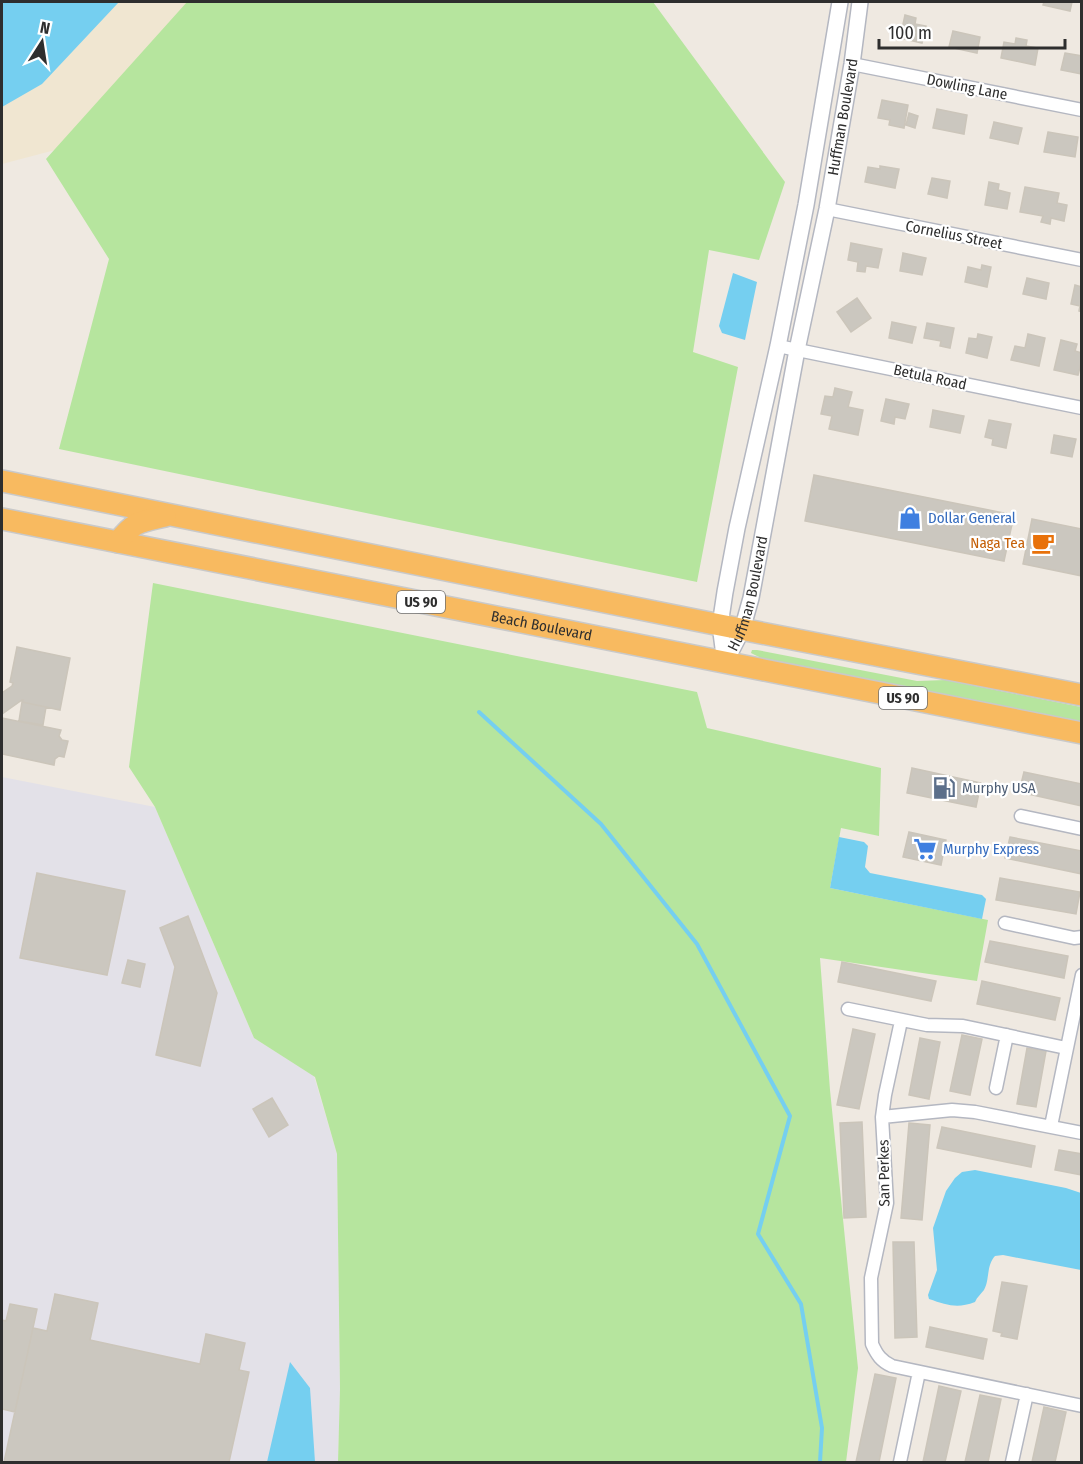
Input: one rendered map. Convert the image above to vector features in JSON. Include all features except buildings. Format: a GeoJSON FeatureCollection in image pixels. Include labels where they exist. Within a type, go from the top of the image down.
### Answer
{"type":"FeatureCollection","features":[{"type":"Feature","properties":{"kind":"highway","name":"US 90"},"geometry":{"type":"LineString","coordinates":[[2,481],[742,630],[1082,695]]}},
{"type":"Feature","properties":{"kind":"highway"},"geometry":{"type":"LineString","coordinates":[[104,501],[113,514],[117,526],[118,542]]}},
{"type":"Feature","properties":{"kind":"highway"},"geometry":{"type":"LineString","coordinates":[[118,542],[127,530],[138,522],[171,514]]}},
{"type":"Feature","properties":{"kind":"highway","name":"Beach Boulevard"},"geometry":{"type":"LineString","coordinates":[[2,519],[1082,733]]}},
{"type":"Feature","properties":{"kind":"street","name":"Huffman Boulevard"},"geometry":{"type":"LineString","coordinates":[[724,663],[720,625],[725,592],[771,382],[806,205],[840,2]]}},
{"type":"Feature","properties":{"kind":"street","name":"Huffman Boulevard"},"geometry":{"type":"LineString","coordinates":[[724,663],[742,630],[751,598],[826,209],[852,64],[860,2]]}},
{"type":"Feature","properties":{"kind":"street","name":"Dowling Lane"},"geometry":{"type":"LineString","coordinates":[[852,64],[1082,110]]}},
{"type":"Feature","properties":{"kind":"street","name":"Cornelius Street"},"geometry":{"type":"LineString","coordinates":[[826,209],[1082,260]]}},
{"type":"Feature","properties":{"kind":"street","name":"Betula Road"},"geometry":{"type":"LineString","coordinates":[[778,346],[1082,408]]}},
{"type":"Feature","properties":{"kind":"street"},"geometry":{"type":"LineString","coordinates":[[771,382],[775,398],[766,444],[769,448],[778,450]]}},
{"type":"Feature","properties":{"kind":"street"},"geometry":{"type":"LineString","coordinates":[[1021,816],[1082,829]]}},
{"type":"Feature","properties":{"kind":"street"},"geometry":{"type":"LineString","coordinates":[[1005,923],[1074,938],[1082,937]]}},
{"type":"Feature","properties":{"kind":"street"},"geometry":{"type":"LineString","coordinates":[[1051,1126],[1082,975]]}},
{"type":"Feature","properties":{"kind":"street"},"geometry":{"type":"LineString","coordinates":[[848,1009],[927,1025],[963,1026],[1066,1047]]}},
{"type":"Feature","properties":{"kind":"street","name":"San Perkes"},"geometry":{"type":"LineString","coordinates":[[901,1021],[882,1117],[887,1203],[871,1278],[872,1344],[876,1353],[882,1361],[892,1366],[1082,1406]]}},
{"type":"Feature","properties":{"kind":"street"},"geometry":{"type":"LineString","coordinates":[[996,1088],[1007,1035]]}},
{"type":"Feature","properties":{"kind":"street"},"geometry":{"type":"LineString","coordinates":[[882,1117],[952,1110],[975,1112],[1082,1133]]}},
{"type":"Feature","properties":{"kind":"street"},"geometry":{"type":"LineString","coordinates":[[900,1462],[919,1372]]}},
{"type":"Feature","properties":{"kind":"street"},"geometry":{"type":"LineString","coordinates":[[1012,1462],[1027,1394]]}},
{"type":"Feature","properties":{"kind":"shaded area"},"geometry":{"type":"Polygon","coordinates":[[[2,2],[237,2],[146,126],[2,164],[2,2]]]}},
{"type":"Feature","properties":{"kind":"shaded area"},"geometry":{"type":"Polygon","coordinates":[[[2,777],[155,807],[254,1038],[314,1076],[337,1154],[340,1389],[338,1462],[2,1462],[2,777]]]}},
{"type":"Feature","properties":{"kind":"green space"},"geometry":{"type":"Polygon","coordinates":[[[187,2],[653,2],[785,182],[759,260],[709,250],[693,352],[738,367],[697,582],[59,449],[109,259],[46,159],[187,2]]]}},
{"type":"Feature","properties":{"kind":"green space"},"geometry":{"type":"Polygon","coordinates":[[[153,583],[697,692],[707,728],[881,768],[879,836],[841,828],[830,888],[988,920],[977,981],[820,958],[830,1090],[858,1368],[846,1462],[338,1462],[340,1389],[337,1154],[315,1077],[254,1038],[155,807],[129,767],[153,583]]]}},
{"type":"Feature","properties":{"kind":"green space"},"geometry":{"type":"Polygon","coordinates":[[[752,650],[917,681],[946,680],[1081,707],[1081,722],[761,658],[751,653],[752,650]]]}},
{"type":"Feature","properties":{"kind":"water"},"geometry":{"type":"Polygon","coordinates":[[[2,2],[119,2],[42,84],[2,107],[2,2]]]}},
{"type":"Feature","properties":{"kind":"water"},"geometry":{"type":"Polygon","coordinates":[[[733,273],[757,282],[745,340],[722,333],[719,326],[733,273]]]}},
{"type":"Feature","properties":{"kind":"water"},"geometry":{"type":"Polygon","coordinates":[[[839,837],[864,842],[868,846],[865,867],[870,873],[982,895],[986,899],[982,919],[830,888],[839,837]]]}},
{"type":"Feature","properties":{"kind":"water"},"geometry":{"type":"Polygon","coordinates":[[[975,1170],[1081,1193],[1081,1270],[1003,1255],[995,1256],[990,1264],[984,1290],[975,1302],[952,1305],[929,1299],[928,1295],[937,1270],[933,1228],[946,1191],[962,1172],[975,1170]]]}},
{"type":"Feature","properties":{"kind":"water"},"geometry":{"type":"Polygon","coordinates":[[[290,1362],[310,1388],[315,1462],[267,1462],[290,1362]]]}},
{"type":"Feature","properties":{"kind":"waterway"},"geometry":{"type":"LineString","coordinates":[[479,712],[601,824],[697,944],[790,1116],[758,1234],[801,1304],[822,1428],[820,1462]]}},
{"type":"Feature","properties":{"kind":"place","name":"Dollar General"},"geometry":{"type":"Point","coordinates":[910,518]}},
{"type":"Feature","properties":{"kind":"place","name":"Naga Tea"},"geometry":{"type":"Point","coordinates":[1043,543]}},
{"type":"Feature","properties":{"kind":"place","name":"Murphy USA"},"geometry":{"type":"Point","coordinates":[944,788]}},
{"type":"Feature","properties":{"kind":"place","name":"Murphy Express"},"geometry":{"type":"Point","coordinates":[925,849]}}]}
